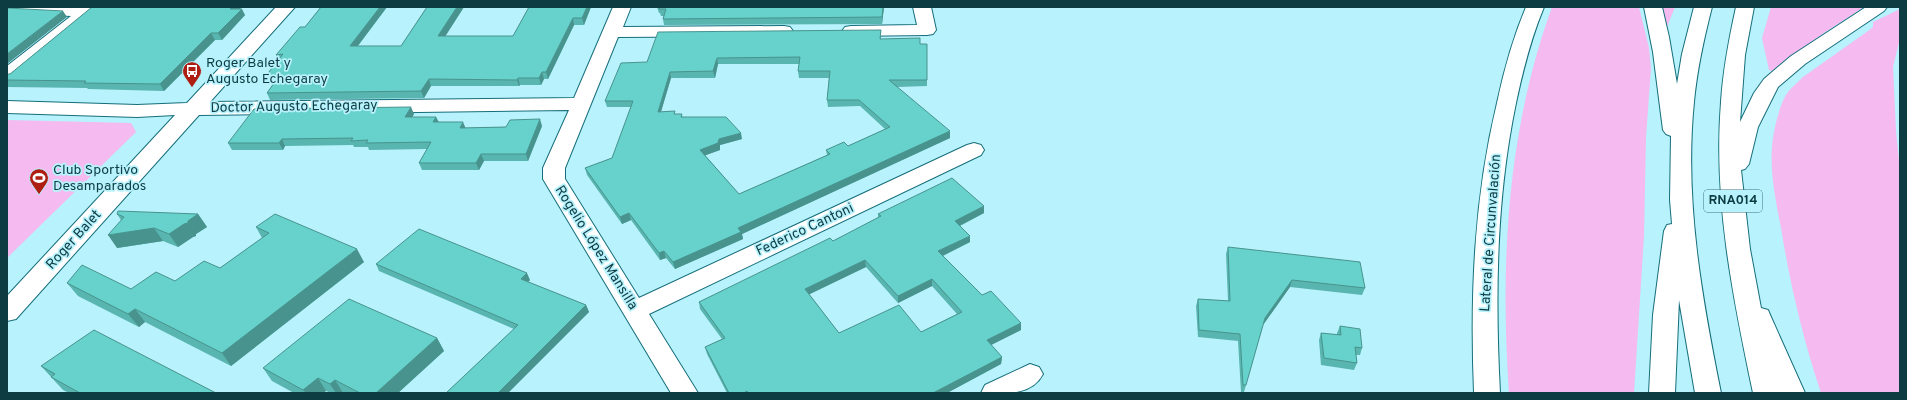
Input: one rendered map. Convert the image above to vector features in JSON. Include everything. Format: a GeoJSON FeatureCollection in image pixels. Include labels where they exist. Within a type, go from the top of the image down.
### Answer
{"type":"FeatureCollection","features":[{"type":"Feature","properties":{"kind":"main road","name":"Roger Balet"},"geometry":{"type":"LineString","coordinates":[[7,312],[286,7]]}},
{"type":"Feature","properties":{"kind":"main road","name":"Rogelio López Mansilla"},"geometry":{"type":"LineString","coordinates":[[622,7],[554,168],[554,179],[685,393]]}},
{"type":"Feature","properties":{"kind":"main road"},"geometry":{"type":"LineString","coordinates":[[832,31],[927,30],[922,7]]}},
{"type":"Feature","properties":{"kind":"main road","name":"Lateral de Circunvalación"},"geometry":{"type":"LineString","coordinates":[[1487,393],[1485,360],[1486,274],[1495,152],[1513,71],[1535,7]]}},
{"type":"Feature","properties":{"kind":"main road"},"geometry":{"type":"LineString","coordinates":[[1653,7],[1663,46],[1666,79],[1680,179],[1690,287],[1708,393]]}},
{"type":"Feature","properties":{"kind":"main road"},"geometry":{"type":"LineString","coordinates":[[1662,393],[1665,315],[1680,179],[1682,116],[1692,49],[1703,7]]}},
{"type":"Feature","properties":{"kind":"main road","name":"RNA014"},"geometry":{"type":"LineString","coordinates":[[1745,7],[1736,51],[1730,114],[1732,186],[1743,280],[1766,393]]}},
{"type":"Feature","properties":{"kind":"main road"},"geometry":{"type":"LineString","coordinates":[[1732,186],[1748,127],[1764,93],[1771,83],[1798,60],[1878,7]]}},
{"type":"Feature","properties":{"kind":"main road"},"geometry":{"type":"LineString","coordinates":[[7,8],[90,9]]}},
{"type":"Feature","properties":{"kind":"main road"},"geometry":{"type":"LineString","coordinates":[[7,75],[90,9]]}},
{"type":"Feature","properties":{"kind":"main road"},"geometry":{"type":"LineString","coordinates":[[612,32],[800,31]]}},
{"type":"Feature","properties":{"kind":"main road","name":"Doctor Augusto Echegaray"},"geometry":{"type":"LineString","coordinates":[[7,107],[137,111],[194,108],[581,104]]}},
{"type":"Feature","properties":{"kind":"main road","name":"Federico Cantoni"},"geometry":{"type":"LineString","coordinates":[[635,310],[974,150]]}},
{"type":"Feature","properties":{"kind":"main road"},"geometry":{"type":"LineString","coordinates":[[1743,280],[1792,393]]}},
{"type":"Feature","properties":{"kind":"main road"},"geometry":{"type":"LineString","coordinates":[[994,393],[1030,374]]}},
{"type":"Feature","properties":{"kind":"shaded area"},"geometry":{"type":"Polygon","coordinates":[[[1552,7],[1639,7],[1649,48],[1651,68],[1646,137],[1644,236],[1634,393],[1509,393],[1506,344],[1506,295],[1510,197],[1516,149],[1525,101],[1537,54],[1552,7]]]}},
{"type":"Feature","properties":{"kind":"shaded area"},"geometry":{"type":"Polygon","coordinates":[[[1660,7],[1675,7],[1667,27],[1660,7]]]}},
{"type":"Feature","properties":{"kind":"shaded area"},"geometry":{"type":"Polygon","coordinates":[[[1771,7],[1864,7],[1824,33],[1772,71],[1769,70],[1762,38],[1771,7]]]}},
{"type":"Feature","properties":{"kind":"shaded area"},"geometry":{"type":"Polygon","coordinates":[[[1900,9],[1900,38],[1893,67],[1896,131],[1900,171],[1900,393],[1821,393],[1808,352],[1798,311],[1775,198],[1772,157],[1775,127],[1779,111],[1785,97],[1803,77],[1868,31],[1873,27],[1873,22],[1900,9]]]}},
{"type":"Feature","properties":{"kind":"shaded area","name":"Club Sportivo Desamparados"},"geometry":{"type":"Polygon","coordinates":[[[7,120],[131,123],[136,132],[7,258],[7,120]]]}},
{"type":"Feature","properties":{"kind":"building"},"geometry":{"type":"Polygon","coordinates":[[[92,7],[232,7],[230,9],[242,9],[218,33],[211,33],[160,84],[7,80],[7,74],[10,74],[92,7]]]}},
{"type":"Feature","properties":{"kind":"building"},"geometry":{"type":"Polygon","coordinates":[[[321,7],[380,7],[350,46],[401,46],[427,7],[457,7],[438,36],[513,36],[529,7],[587,7],[582,18],[573,18],[546,72],[542,72],[539,78],[518,78],[517,80],[429,79],[421,91],[267,93],[279,76],[265,77],[283,54],[276,55],[300,27],[305,27],[321,7]]]}},
{"type":"Feature","properties":{"kind":"building"},"geometry":{"type":"Polygon","coordinates":[[[660,7],[883,7],[882,17],[663,19],[666,9],[659,9],[660,7]]]}},
{"type":"Feature","properties":{"kind":"building"},"geometry":{"type":"Polygon","coordinates":[[[7,8],[63,11],[7,54],[7,8]]]}},
{"type":"Feature","properties":{"kind":"building"},"geometry":{"type":"Polygon","coordinates":[[[881,30],[880,39],[920,38],[920,44],[927,44],[927,80],[889,80],[950,131],[738,228],[741,232],[673,262],[664,251],[659,253],[629,213],[620,217],[585,168],[612,158],[633,101],[605,101],[621,63],[647,62],[658,32],[881,30]],[[800,57],[717,58],[713,71],[670,72],[658,112],[675,111],[674,114],[682,114],[681,117],[726,117],[741,133],[719,139],[718,143],[700,150],[739,194],[830,154],[826,150],[844,142],[848,146],[890,127],[859,100],[827,100],[830,71],[798,71],[800,57]]]}},
{"type":"Feature","properties":{"kind":"building"},"geometry":{"type":"Polygon","coordinates":[[[411,107],[405,117],[436,117],[433,122],[463,122],[460,128],[506,127],[510,120],[540,119],[526,154],[481,154],[476,163],[419,163],[431,142],[366,143],[368,140],[351,141],[353,138],[282,139],[279,143],[228,143],[254,109],[411,107]]]}},
{"type":"Feature","properties":{"kind":"building"},"geometry":{"type":"Polygon","coordinates":[[[952,178],[984,206],[955,221],[970,236],[938,251],[982,295],[991,291],[1021,323],[987,340],[1002,357],[933,393],[748,393],[747,391],[744,393],[729,393],[705,347],[725,338],[699,302],[830,238],[833,241],[881,216],[878,214],[952,178]],[[865,260],[805,289],[839,333],[899,305],[921,332],[962,312],[932,279],[898,296],[865,260]]]}},
{"type":"Feature","properties":{"kind":"building"},"geometry":{"type":"Polygon","coordinates":[[[118,211],[198,214],[188,221],[188,223],[169,234],[154,228],[108,235],[124,217],[117,214],[118,211]]]}},
{"type":"Feature","properties":{"kind":"building"},"geometry":{"type":"Polygon","coordinates":[[[275,214],[357,249],[222,353],[135,309],[128,314],[67,283],[82,265],[131,289],[156,272],[175,281],[204,261],[220,268],[269,233],[256,227],[275,214]]]}},
{"type":"Feature","properties":{"kind":"building"},"geometry":{"type":"Polygon","coordinates":[[[419,229],[527,273],[521,279],[586,305],[498,393],[446,393],[518,325],[376,264],[419,229]]]}},
{"type":"Feature","properties":{"kind":"building"},"geometry":{"type":"Polygon","coordinates":[[[1228,247],[1360,262],[1365,288],[1292,280],[1265,318],[1246,385],[1243,385],[1240,334],[1199,330],[1198,299],[1230,301],[1228,247]]]}},
{"type":"Feature","properties":{"kind":"building"},"geometry":{"type":"Polygon","coordinates":[[[349,299],[437,338],[376,393],[360,393],[335,380],[330,384],[318,378],[303,390],[263,368],[349,299]]]}},
{"type":"Feature","properties":{"kind":"building"},"geometry":{"type":"Polygon","coordinates":[[[1340,326],[1360,329],[1362,348],[1355,347],[1357,363],[1324,358],[1321,333],[1341,335],[1340,326]]]}},
{"type":"Feature","properties":{"kind":"building"},"geometry":{"type":"Polygon","coordinates":[[[94,330],[216,393],[80,393],[51,377],[55,374],[41,366],[94,330]]]}},
{"type":"Feature","properties":{"kind":"place","name":"Roger Balet y Augusto Echegaray"},"geometry":{"type":"Point","coordinates":[192,88]}},
{"type":"Feature","properties":{"kind":"place","name":"Club Sportivo Desamparados"},"geometry":{"type":"Point","coordinates":[39,195]}}]}
